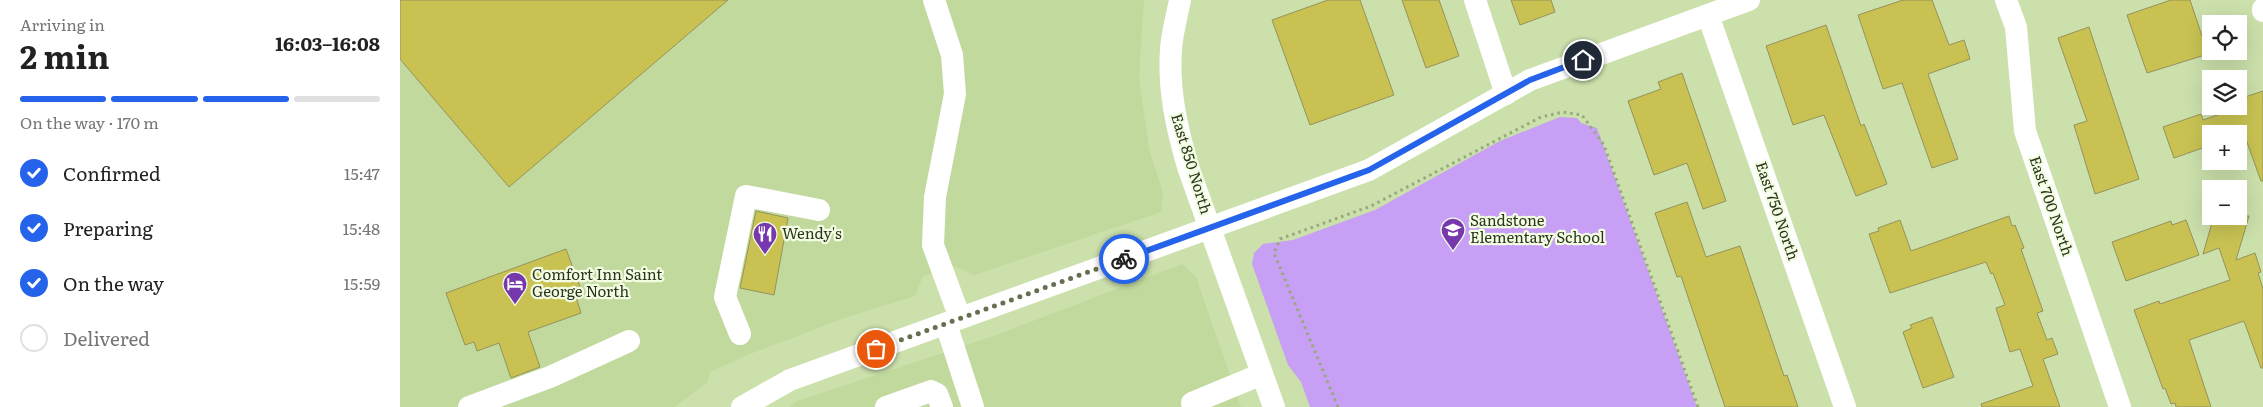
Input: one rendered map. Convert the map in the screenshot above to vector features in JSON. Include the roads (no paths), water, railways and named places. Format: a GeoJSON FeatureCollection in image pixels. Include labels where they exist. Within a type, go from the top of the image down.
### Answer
{"type":"FeatureCollection","features":[{"type":"Feature","properties":{"kind":"street"},"geometry":{"type":"LineString","coordinates":[[934,0],[952,55],[955,94],[935,197],[933,245],[973,407]]}},
{"type":"Feature","properties":{"kind":"street","name":"East 850 North"},"geometry":{"type":"LineString","coordinates":[[1180,0],[1171,49],[1171,91],[1178,131],[1210,228],[1274,407]]}},
{"type":"Feature","properties":{"kind":"street"},"geometry":{"type":"LineString","coordinates":[[1474,0],[1506,94]]}},
{"type":"Feature","properties":{"kind":"street"},"geometry":{"type":"LineString","coordinates":[[742,407],[790,380],[1369,170],[1530,80],[1749,0]]}},
{"type":"Feature","properties":{"kind":"street","name":"East 700 North"},"geometry":{"type":"LineString","coordinates":[[2006,0],[2016,28],[2025,131],[2120,407]]}},
{"type":"Feature","properties":{"kind":"street","name":"East 750 North"},"geometry":{"type":"LineString","coordinates":[[1708,15],[1845,407]]}},
{"type":"Feature","properties":{"kind":"street"},"geometry":{"type":"LineString","coordinates":[[740,334],[725,297],[746,196],[818,210]]}},
{"type":"Feature","properties":{"kind":"street"},"geometry":{"type":"LineString","coordinates":[[469,407],[550,377],[629,341]]}},
{"type":"Feature","properties":{"kind":"street"},"geometry":{"type":"LineString","coordinates":[[1194,407],[1192,403],[1262,374]]}},
{"type":"Feature","properties":{"kind":"street"},"geometry":{"type":"LineString","coordinates":[[886,407],[918,402],[930,391],[937,394],[942,407]]}},
{"type":"Feature","properties":{"kind":"place","name":"Sandstone Elementary School"},"geometry":{"type":"Point","coordinates":[1453,251]}},
{"type":"Feature","properties":{"kind":"place","name":"Wendy's"},"geometry":{"type":"Point","coordinates":[765,255]}},
{"type":"Feature","properties":{"kind":"place","name":"Comfort Inn Saint George North"},"geometry":{"type":"Point","coordinates":[515,305]}}]}
